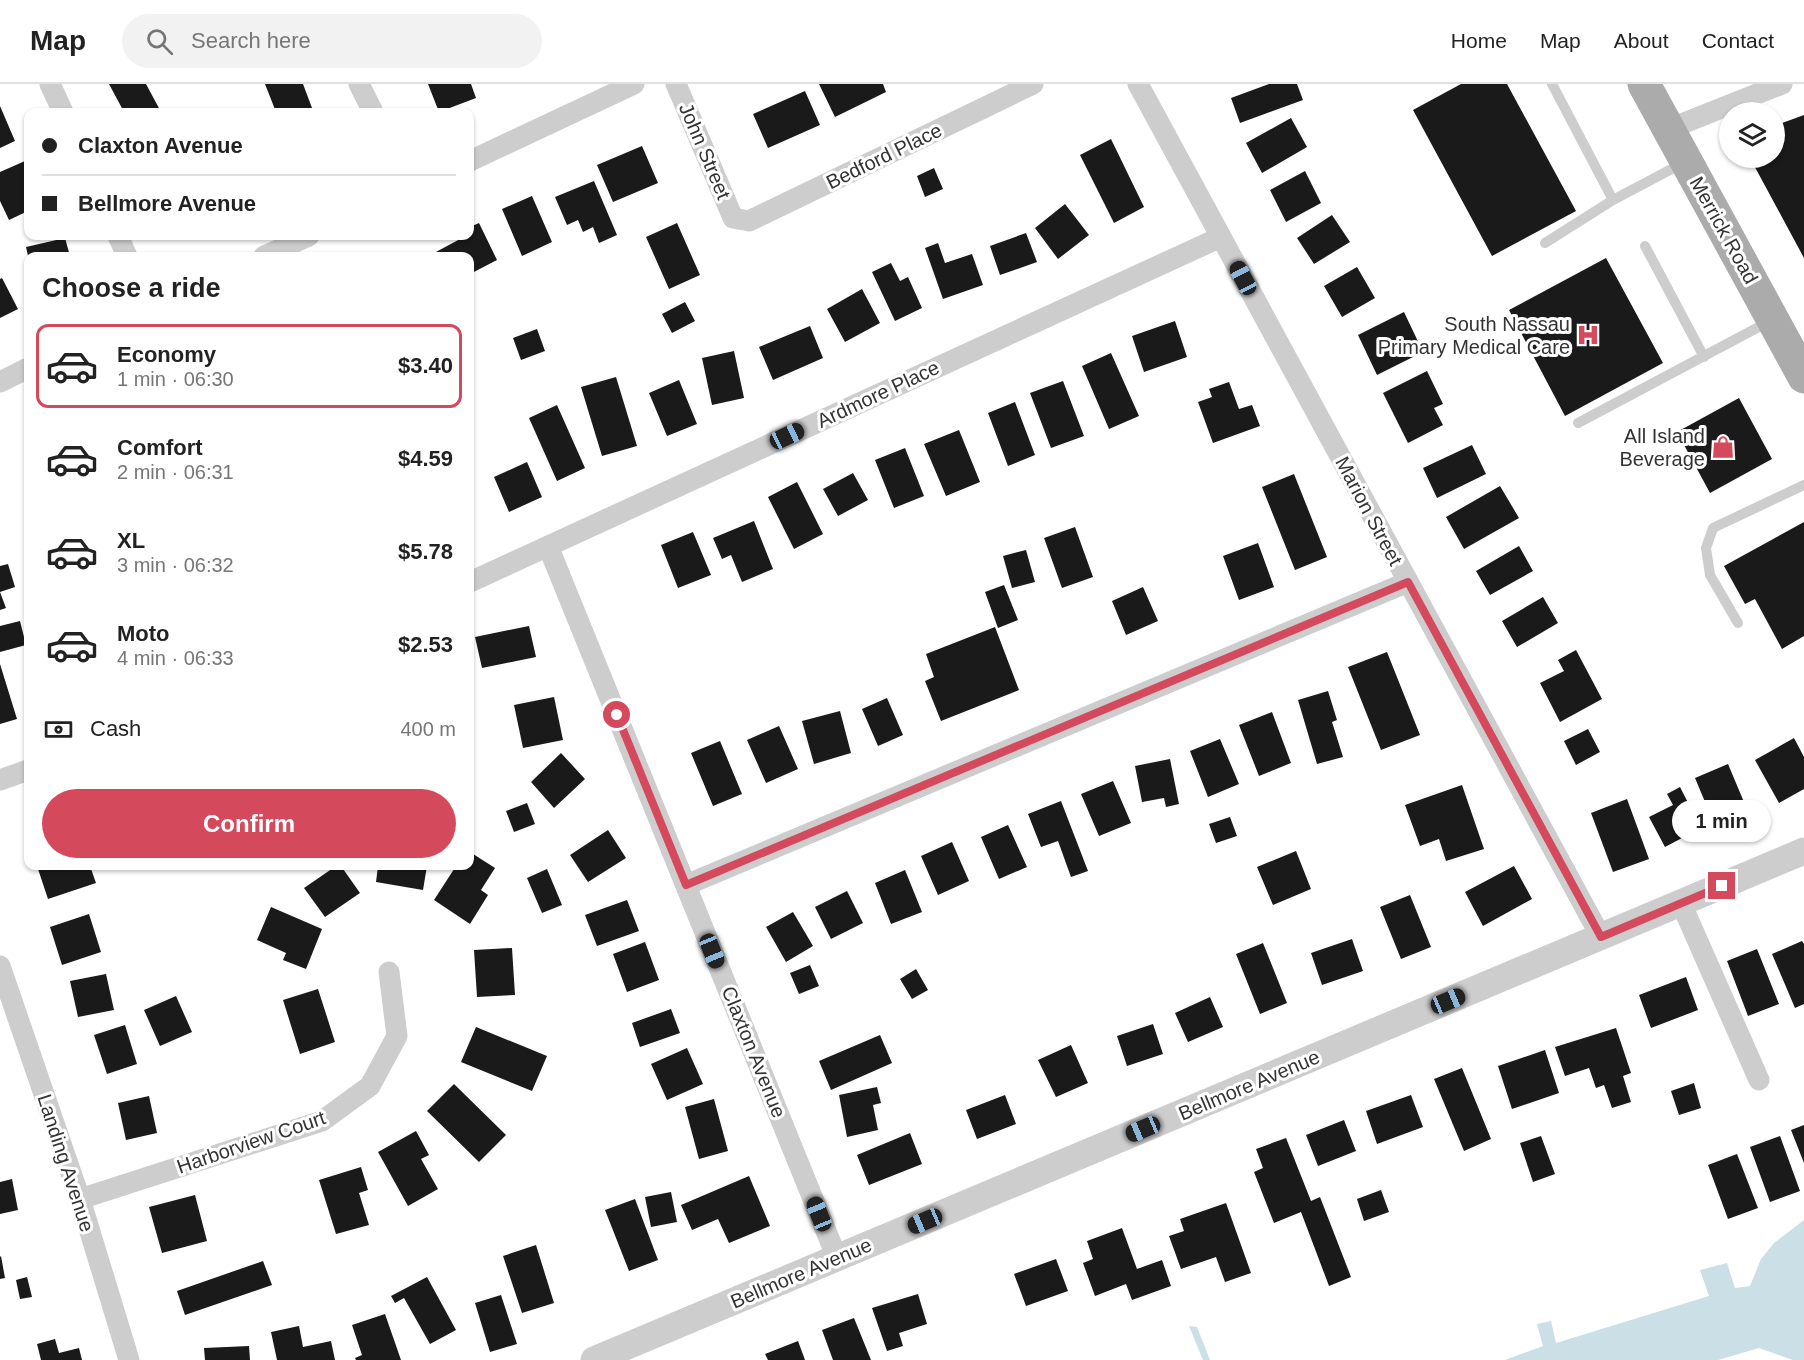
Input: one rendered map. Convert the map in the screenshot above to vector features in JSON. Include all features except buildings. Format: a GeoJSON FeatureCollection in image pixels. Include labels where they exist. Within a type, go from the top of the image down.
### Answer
{"type":"FeatureCollection","features":[{"type":"Feature","properties":{"kind":"main road","name":"Merrick Road"},"geometry":{"type":"LineString","coordinates":[[1644,84],[1804,376]]}},
{"type":"Feature","properties":{"kind":"street"},"geometry":{"type":"LineString","coordinates":[[50,84],[61,108]]}},
{"type":"Feature","properties":{"kind":"street"},"geometry":{"type":"LineString","coordinates":[[359,84],[371,108]]}},
{"type":"Feature","properties":{"kind":"street"},"geometry":{"type":"LineString","coordinates":[[474,159],[634,84]]}},
{"type":"Feature","properties":{"kind":"street","name":"John Street"},"geometry":{"type":"LineString","coordinates":[[676,84],[733,218]]}},
{"type":"Feature","properties":{"kind":"street","name":"Bedford Place"},"geometry":{"type":"LineString","coordinates":[[733,218],[749,220],[1033,84]]}},
{"type":"Feature","properties":{"kind":"street","name":"Marion Street"},"geometry":{"type":"LineString","coordinates":[[1138,84],[1601,937]]}},
{"type":"Feature","properties":{"kind":"street"},"geometry":{"type":"LineString","coordinates":[[1669,129],[1782,84]]}},
{"type":"Feature","properties":{"kind":"street","name":"Ardmore Place"},"geometry":{"type":"LineString","coordinates":[[474,580],[1221,237]]}},
{"type":"Feature","properties":{"kind":"street"},"geometry":{"type":"LineString","coordinates":[[273,252],[300,240]]}},
{"type":"Feature","properties":{"kind":"street"},"geometry":{"type":"LineString","coordinates":[[0,382],[24,370]]}},
{"type":"Feature","properties":{"kind":"street","name":"Claxton Avenue"},"geometry":{"type":"LineString","coordinates":[[548,546],[837,1258]]}},
{"type":"Feature","properties":{"kind":"street"},"geometry":{"type":"LineString","coordinates":[[686,885],[1408,582]]}},
{"type":"Feature","properties":{"kind":"street"},"geometry":{"type":"LineString","coordinates":[[0,780],[24,771]]}},
{"type":"Feature","properties":{"kind":"street","name":"Bellmore Avenue"},"geometry":{"type":"LineString","coordinates":[[594,1360],[1804,851]]}},
{"type":"Feature","properties":{"kind":"street"},"geometry":{"type":"LineString","coordinates":[[1681,903],[1759,1080]]}},
{"type":"Feature","properties":{"kind":"street","name":"Landing Avenue"},"geometry":{"type":"LineString","coordinates":[[0,966],[80,1199],[129,1360]]}},
{"type":"Feature","properties":{"kind":"street","name":"Harborview Court"},"geometry":{"type":"LineString","coordinates":[[80,1199],[322,1121],[370,1086],[397,1036],[389,972]]}},
{"type":"Feature","properties":{"kind":"lane"},"geometry":{"type":"LineString","coordinates":[[1552,84],[1613,200]]}},
{"type":"Feature","properties":{"kind":"lane"},"geometry":{"type":"LineString","coordinates":[[1545,243],[1613,200],[1686,162]]}},
{"type":"Feature","properties":{"kind":"lane"},"geometry":{"type":"LineString","coordinates":[[1646,246],[1704,357]]}},
{"type":"Feature","properties":{"kind":"lane"},"geometry":{"type":"LineString","coordinates":[[1578,423],[1773,320]]}},
{"type":"Feature","properties":{"kind":"lane"},"geometry":{"type":"LineString","coordinates":[[1738,623],[1710,575],[1706,548],[1713,528],[1804,485]]}},
{"type":"Feature","properties":{"kind":"shaded area"},"geometry":{"type":"Polygon","coordinates":[[[1804,1220],[1804,1360],[1793,1360],[1759,1348],[1718,1360],[1505,1360],[1543,1346],[1537,1324],[1551,1321],[1556,1343],[1709,1296],[1700,1270],[1727,1263],[1735,1288],[1750,1286],[1761,1259],[1774,1243],[1804,1220]]]}},
{"type":"Feature","properties":{"kind":"shaded area"},"geometry":{"type":"Polygon","coordinates":[[[1189,1326],[1197,1327],[1210,1360],[1203,1360],[1189,1326]]]}},
{"type":"Feature","properties":{"kind":"place","name":"South Nassau Primary Medical Care"},"geometry":{"type":"Point","coordinates":[1588,335]}},
{"type":"Feature","properties":{"kind":"place","name":"All Island Beverage"},"geometry":{"type":"Point","coordinates":[1723,447]}},
{"type":"Feature","properties":{"kind":"route"},"geometry":{"type":"LineString","coordinates":[[617,715],[686,885],[1408,582],[1601,937],[1722,886]]}}]}
